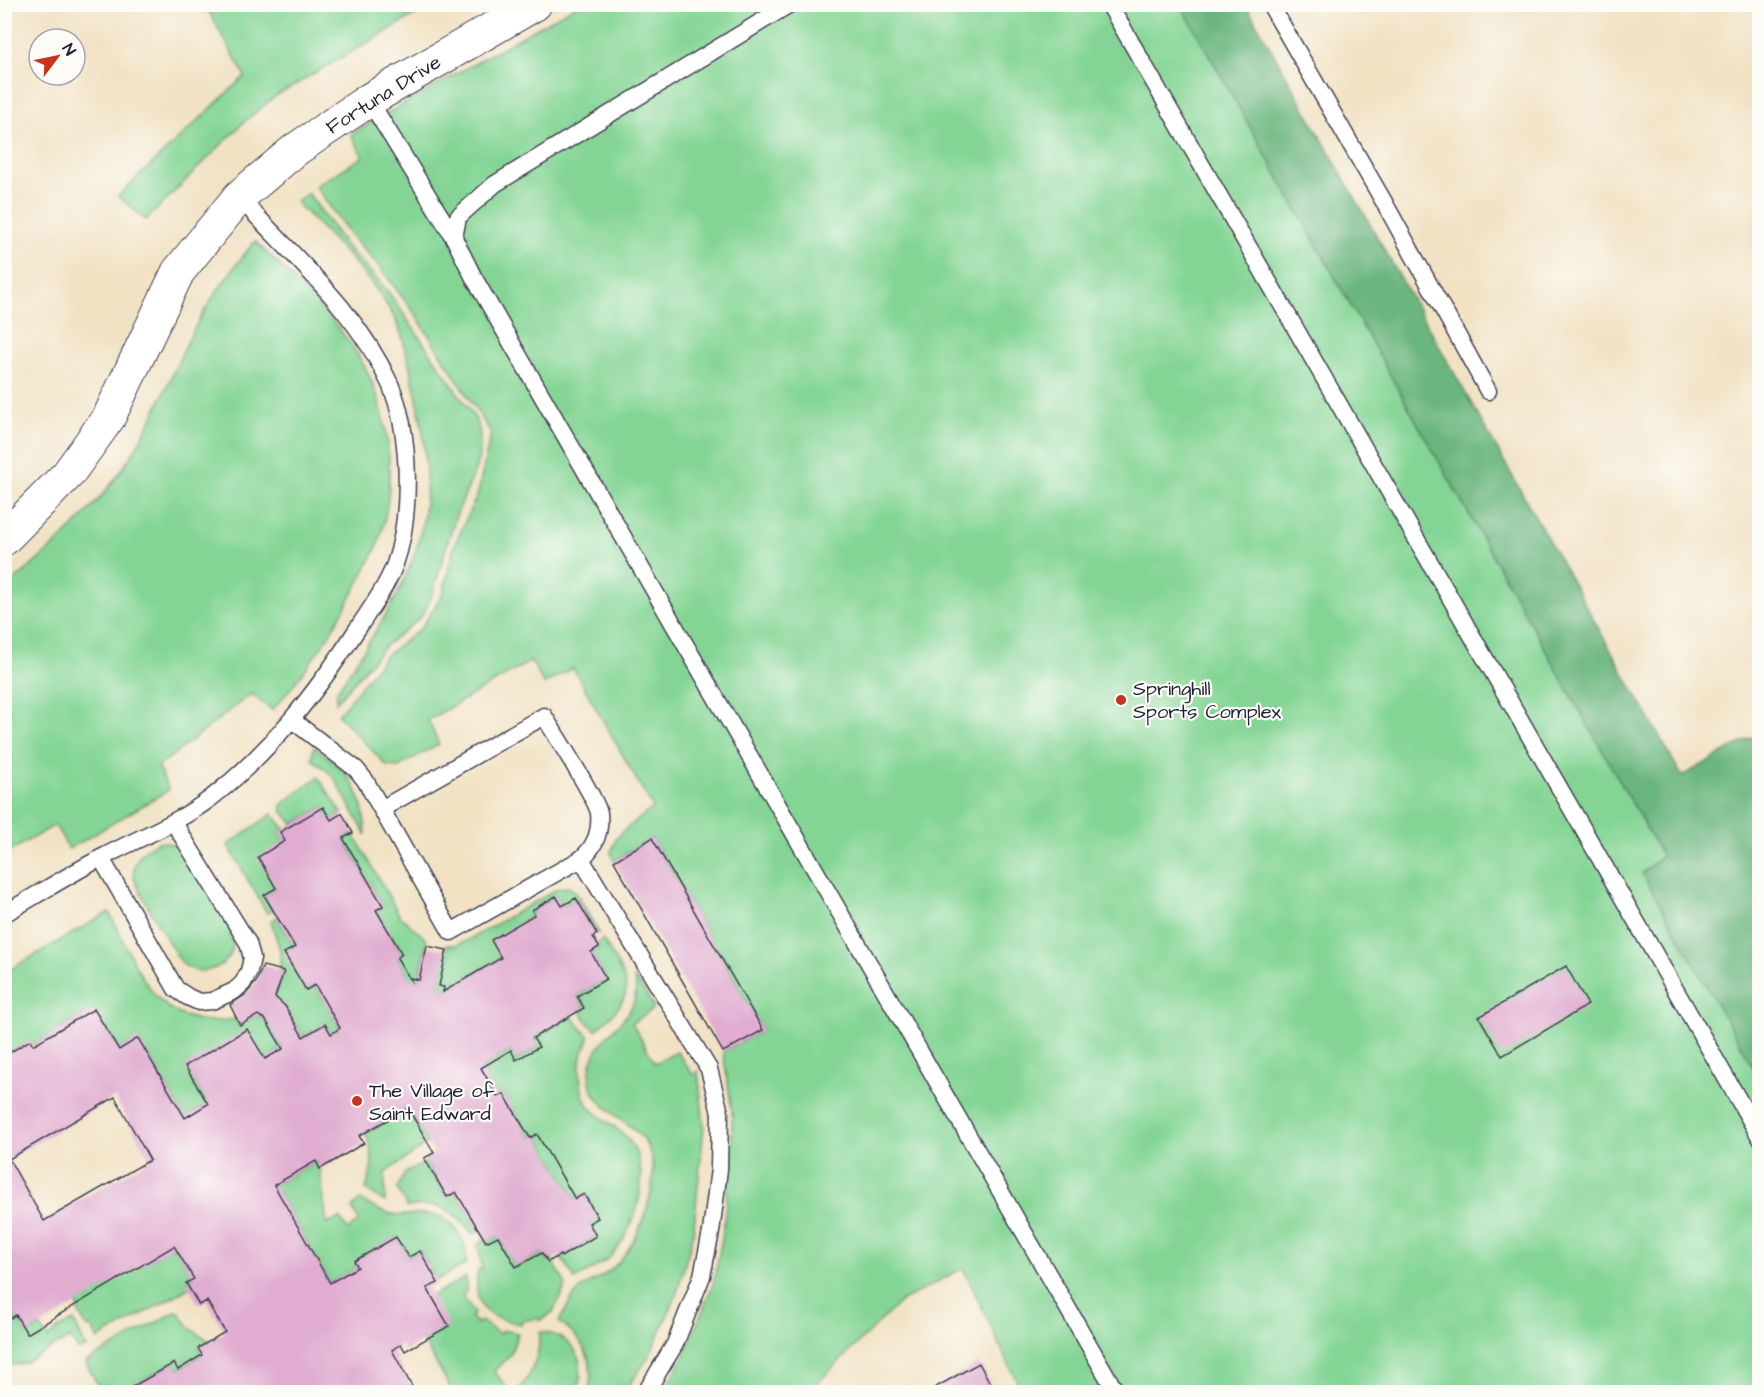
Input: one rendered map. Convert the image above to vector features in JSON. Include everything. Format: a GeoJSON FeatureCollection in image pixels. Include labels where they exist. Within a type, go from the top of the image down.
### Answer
{"type":"FeatureCollection","features":[{"type":"Feature","properties":{"kind":"street","name":"Fortuna Drive"},"geometry":{"type":"LineString","coordinates":[[4,539],[68,474],[109,417],[178,272],[239,197],[295,150],[369,100],[535,4]]}},
{"type":"Feature","properties":{"kind":"lane"},"geometry":{"type":"LineString","coordinates":[[454,238],[458,217],[495,184],[790,4]]}},
{"type":"Feature","properties":{"kind":"lane"},"geometry":{"type":"LineString","coordinates":[[1109,4],[1760,1137]]}},
{"type":"Feature","properties":{"kind":"lane"},"geometry":{"type":"LineString","coordinates":[[1270,4],[1384,202],[1488,391]]}},
{"type":"Feature","properties":{"kind":"lane"},"geometry":{"type":"LineString","coordinates":[[369,100],[454,238],[474,278],[1116,1392]]}},
{"type":"Feature","properties":{"kind":"lane"},"geometry":{"type":"LineString","coordinates":[[4,914],[100,858],[174,822],[228,783],[267,749],[292,720],[368,612],[394,565],[403,525],[404,435],[391,386],[365,336],[323,284],[239,197]]}},
{"type":"Feature","properties":{"kind":"lane"},"geometry":{"type":"LineString","coordinates":[[292,720],[356,770],[382,808],[451,932],[581,859],[597,839],[599,811],[544,716],[382,808]]}},
{"type":"Feature","properties":{"kind":"lane"},"geometry":{"type":"LineString","coordinates":[[100,858],[176,989],[199,1002],[223,998],[243,983],[252,958],[248,944],[174,822]]}},
{"type":"Feature","properties":{"kind":"lane"},"geometry":{"type":"LineString","coordinates":[[581,859],[709,1069],[720,1113],[718,1169],[711,1232],[702,1276],[675,1344],[646,1392]]}},
{"type":"Feature","properties":{"kind":"green space"},"geometry":{"type":"Polygon","coordinates":[[[205,5],[432,5],[274,97],[244,122],[146,220],[118,196],[245,76],[205,5]]]}},
{"type":"Feature","properties":{"kind":"green space","name":"Springhill Sports Complex"},"geometry":{"type":"Polygon","coordinates":[[[577,5],[1181,5],[1662,856],[1642,873],[1759,1077],[1759,1392],[1022,1392],[963,1268],[900,1302],[808,1392],[664,1392],[685,1354],[713,1284],[722,1239],[732,1147],[732,1111],[723,1052],[763,1030],[652,838],[614,861],[611,852],[616,839],[653,808],[573,668],[544,684],[531,661],[428,720],[439,744],[398,767],[387,766],[338,715],[385,656],[421,628],[443,594],[454,546],[478,493],[491,433],[416,315],[378,265],[352,237],[315,186],[363,157],[351,134],[577,5]]]}},
{"type":"Feature","properties":{"kind":"green space"},"geometry":{"type":"Polygon","coordinates":[[[1181,5],[1246,5],[1682,776],[1754,736],[1759,736],[1759,1077],[1642,873],[1662,856],[1181,5]]]}},
{"type":"Feature","properties":{"kind":"green space"},"geometry":{"type":"Polygon","coordinates":[[[308,193],[345,245],[387,290],[475,418],[480,443],[476,468],[456,516],[428,605],[420,618],[385,646],[336,702],[337,691],[389,610],[410,566],[423,521],[426,470],[418,402],[394,316],[368,279],[296,202],[308,193]]]}},
{"type":"Feature","properties":{"kind":"green space"},"geometry":{"type":"Polygon","coordinates":[[[255,241],[334,322],[368,373],[384,419],[388,444],[388,493],[378,545],[344,610],[322,645],[272,710],[251,694],[158,767],[169,790],[69,849],[55,825],[5,854],[5,588],[74,526],[120,472],[150,422],[202,316],[223,282],[255,241]]]}},
{"type":"Feature","properties":{"kind":"green space"},"geometry":{"type":"Polygon","coordinates":[[[314,746],[337,765],[353,783],[362,805],[366,835],[333,776],[312,759],[314,746]]]}},
{"type":"Feature","properties":{"kind":"green space"},"geometry":{"type":"Polygon","coordinates":[[[318,777],[342,813],[331,820],[323,807],[293,824],[282,811],[282,804],[318,777]]]}},
{"type":"Feature","properties":{"kind":"green space"},"geometry":{"type":"Polygon","coordinates":[[[272,814],[285,829],[280,832],[285,841],[276,888],[264,895],[273,910],[267,913],[228,845],[272,814]]]}},
{"type":"Feature","properties":{"kind":"green space"},"geometry":{"type":"Polygon","coordinates":[[[353,833],[400,916],[427,940],[419,980],[410,979],[397,958],[402,954],[376,910],[383,906],[343,838],[353,833]]]}},
{"type":"Feature","properties":{"kind":"green space"},"geometry":{"type":"Polygon","coordinates":[[[158,842],[172,844],[183,851],[215,901],[230,930],[233,942],[231,953],[223,964],[204,971],[184,965],[157,923],[136,883],[134,871],[143,851],[158,842]]]}},
{"type":"Feature","properties":{"kind":"green space"},"geometry":{"type":"Polygon","coordinates":[[[568,887],[576,892],[599,933],[597,934],[576,898],[562,906],[556,896],[532,910],[534,915],[501,958],[443,992],[439,986],[446,945],[456,945],[470,939],[557,889],[568,887]]]}},
{"type":"Feature","properties":{"kind":"green space"},"geometry":{"type":"Polygon","coordinates":[[[109,912],[141,975],[153,993],[167,1007],[185,1016],[207,1021],[234,1019],[238,1026],[258,1015],[265,1019],[283,1049],[265,1059],[186,1067],[208,1104],[185,1118],[138,1039],[119,1050],[94,1009],[33,1045],[30,1041],[6,1055],[4,973],[109,912]]]}},
{"type":"Feature","properties":{"kind":"green space"},"geometry":{"type":"Polygon","coordinates":[[[277,917],[295,947],[306,990],[315,985],[340,1028],[331,1034],[325,1024],[303,1037],[285,1006],[275,997],[284,972],[280,970],[280,950],[271,921],[277,917]]]}},
{"type":"Feature","properties":{"kind":"green space"},"geometry":{"type":"Polygon","coordinates":[[[603,939],[624,978],[626,988],[619,1006],[596,1030],[580,1011],[584,1008],[577,996],[606,979],[591,952],[599,947],[597,943],[603,939]]]}},
{"type":"Feature","properties":{"kind":"green space"},"geometry":{"type":"Polygon","coordinates":[[[634,977],[653,1004],[653,1009],[632,1023],[655,1063],[677,1052],[693,1075],[698,1071],[704,1127],[693,1235],[676,1296],[649,1357],[624,1392],[588,1392],[591,1371],[586,1352],[575,1336],[559,1322],[578,1291],[609,1272],[625,1254],[647,1209],[653,1176],[648,1147],[632,1128],[602,1104],[590,1084],[590,1070],[594,1056],[601,1044],[627,1015],[633,1004],[636,992],[634,977]]]}},
{"type":"Feature","properties":{"kind":"green space"},"geometry":{"type":"Polygon","coordinates":[[[571,1016],[589,1037],[580,1063],[583,1095],[597,1114],[628,1139],[636,1152],[641,1183],[634,1216],[620,1245],[610,1257],[575,1279],[561,1257],[596,1236],[589,1223],[598,1218],[585,1194],[575,1199],[537,1134],[530,1138],[504,1094],[498,1097],[481,1068],[511,1050],[517,1060],[539,1047],[533,1038],[571,1016]]]}},
{"type":"Feature","properties":{"kind":"green space"},"geometry":{"type":"Polygon","coordinates":[[[408,1108],[428,1143],[385,1173],[385,1202],[366,1189],[372,1161],[365,1133],[408,1108]]]}},
{"type":"Feature","properties":{"kind":"green space"},"geometry":{"type":"Polygon","coordinates":[[[316,1161],[320,1169],[327,1224],[340,1218],[348,1230],[359,1221],[352,1208],[360,1200],[378,1210],[394,1214],[437,1215],[452,1224],[462,1238],[466,1264],[437,1280],[420,1251],[409,1257],[396,1237],[355,1261],[358,1267],[330,1283],[274,1185],[316,1161]]]}},
{"type":"Feature","properties":{"kind":"green space"},"geometry":{"type":"Polygon","coordinates":[[[426,1162],[446,1197],[456,1192],[479,1231],[473,1234],[452,1213],[437,1206],[407,1207],[397,1188],[405,1173],[426,1162]]]}},
{"type":"Feature","properties":{"kind":"green space"},"geometry":{"type":"Polygon","coordinates":[[[498,1236],[516,1267],[542,1253],[548,1262],[552,1259],[566,1285],[553,1312],[539,1321],[538,1318],[522,1321],[521,1324],[498,1318],[484,1309],[479,1302],[478,1269],[482,1269],[478,1245],[484,1239],[487,1242],[498,1236]]]}},
{"type":"Feature","properties":{"kind":"green space"},"geometry":{"type":"Polygon","coordinates":[[[174,1246],[194,1279],[187,1283],[189,1288],[98,1339],[91,1326],[87,1328],[79,1313],[77,1302],[174,1246]]]}},
{"type":"Feature","properties":{"kind":"green space"},"geometry":{"type":"Polygon","coordinates":[[[466,1277],[466,1292],[463,1293],[465,1303],[468,1303],[474,1314],[471,1318],[478,1324],[481,1321],[500,1334],[502,1330],[518,1333],[510,1355],[494,1371],[510,1392],[453,1392],[423,1341],[431,1296],[466,1277]]]}},
{"type":"Feature","properties":{"kind":"green space"},"geometry":{"type":"Polygon","coordinates":[[[175,1312],[179,1313],[191,1329],[210,1341],[198,1348],[202,1355],[178,1370],[173,1363],[130,1388],[133,1392],[102,1392],[86,1364],[87,1361],[175,1312]]]}},
{"type":"Feature","properties":{"kind":"green space"},"geometry":{"type":"Polygon","coordinates":[[[16,1315],[27,1334],[40,1326],[48,1338],[59,1328],[74,1321],[86,1348],[78,1350],[70,1338],[24,1363],[5,1366],[4,1322],[16,1315]]]}},
{"type":"Feature","properties":{"kind":"green space"},"geometry":{"type":"Polygon","coordinates":[[[540,1332],[562,1339],[570,1344],[575,1352],[580,1370],[577,1392],[517,1392],[534,1364],[540,1332]]]}},
{"type":"Feature","properties":{"kind":"building","name":"The Village of Saint Edward"},"geometry":{"type":"Polygon","coordinates":[[[323,807],[331,820],[342,813],[353,833],[343,838],[383,906],[376,910],[402,954],[397,958],[411,981],[411,978],[419,980],[427,946],[447,950],[439,986],[444,987],[443,992],[501,958],[491,940],[534,915],[532,910],[556,896],[562,906],[576,898],[597,934],[593,937],[599,947],[591,952],[606,979],[577,996],[584,1008],[533,1038],[539,1047],[516,1060],[511,1050],[481,1068],[498,1097],[504,1094],[530,1138],[537,1134],[575,1199],[584,1194],[598,1218],[589,1223],[596,1236],[561,1257],[560,1255],[548,1262],[542,1253],[516,1267],[498,1236],[486,1242],[456,1192],[447,1197],[424,1158],[434,1153],[408,1108],[359,1136],[364,1143],[320,1169],[316,1161],[274,1185],[330,1283],[358,1267],[354,1261],[396,1237],[409,1257],[420,1251],[438,1283],[427,1288],[449,1326],[405,1351],[401,1344],[392,1350],[414,1390],[419,1387],[423,1392],[133,1392],[130,1388],[174,1363],[178,1370],[202,1355],[198,1348],[225,1332],[207,1301],[199,1305],[196,1300],[186,1283],[194,1279],[174,1246],[27,1334],[16,1315],[4,1322],[4,1052],[6,1055],[30,1040],[33,1045],[94,1009],[119,1050],[138,1038],[185,1118],[208,1104],[185,1066],[247,1029],[265,1059],[283,1049],[265,1019],[258,1015],[240,1025],[230,1005],[245,995],[256,982],[263,966],[284,971],[275,997],[285,1006],[303,1037],[325,1024],[331,1034],[340,1028],[315,985],[306,990],[284,953],[295,947],[264,895],[276,888],[258,857],[285,841],[280,832],[323,807]],[[115,1097],[9,1159],[44,1221],[150,1160],[115,1097]]]}},
{"type":"Feature","properties":{"kind":"building"},"geometry":{"type":"Polygon","coordinates":[[[652,838],[763,1030],[723,1052],[614,861],[652,838]]]}},
{"type":"Feature","properties":{"kind":"building"},"geometry":{"type":"Polygon","coordinates":[[[1566,966],[1588,1005],[1502,1056],[1479,1017],[1566,966]]]}},
{"type":"Feature","properties":{"kind":"building"},"geometry":{"type":"Polygon","coordinates":[[[979,1363],[995,1392],[927,1392],[979,1363]]]}},
{"type":"Feature","properties":{"kind":"place","name":"Springhill Sports Complex"},"geometry":{"type":"Point","coordinates":[1121,700]}},
{"type":"Feature","properties":{"kind":"place","name":"The Village of Saint Edward"},"geometry":{"type":"Point","coordinates":[357,1101]}}]}
